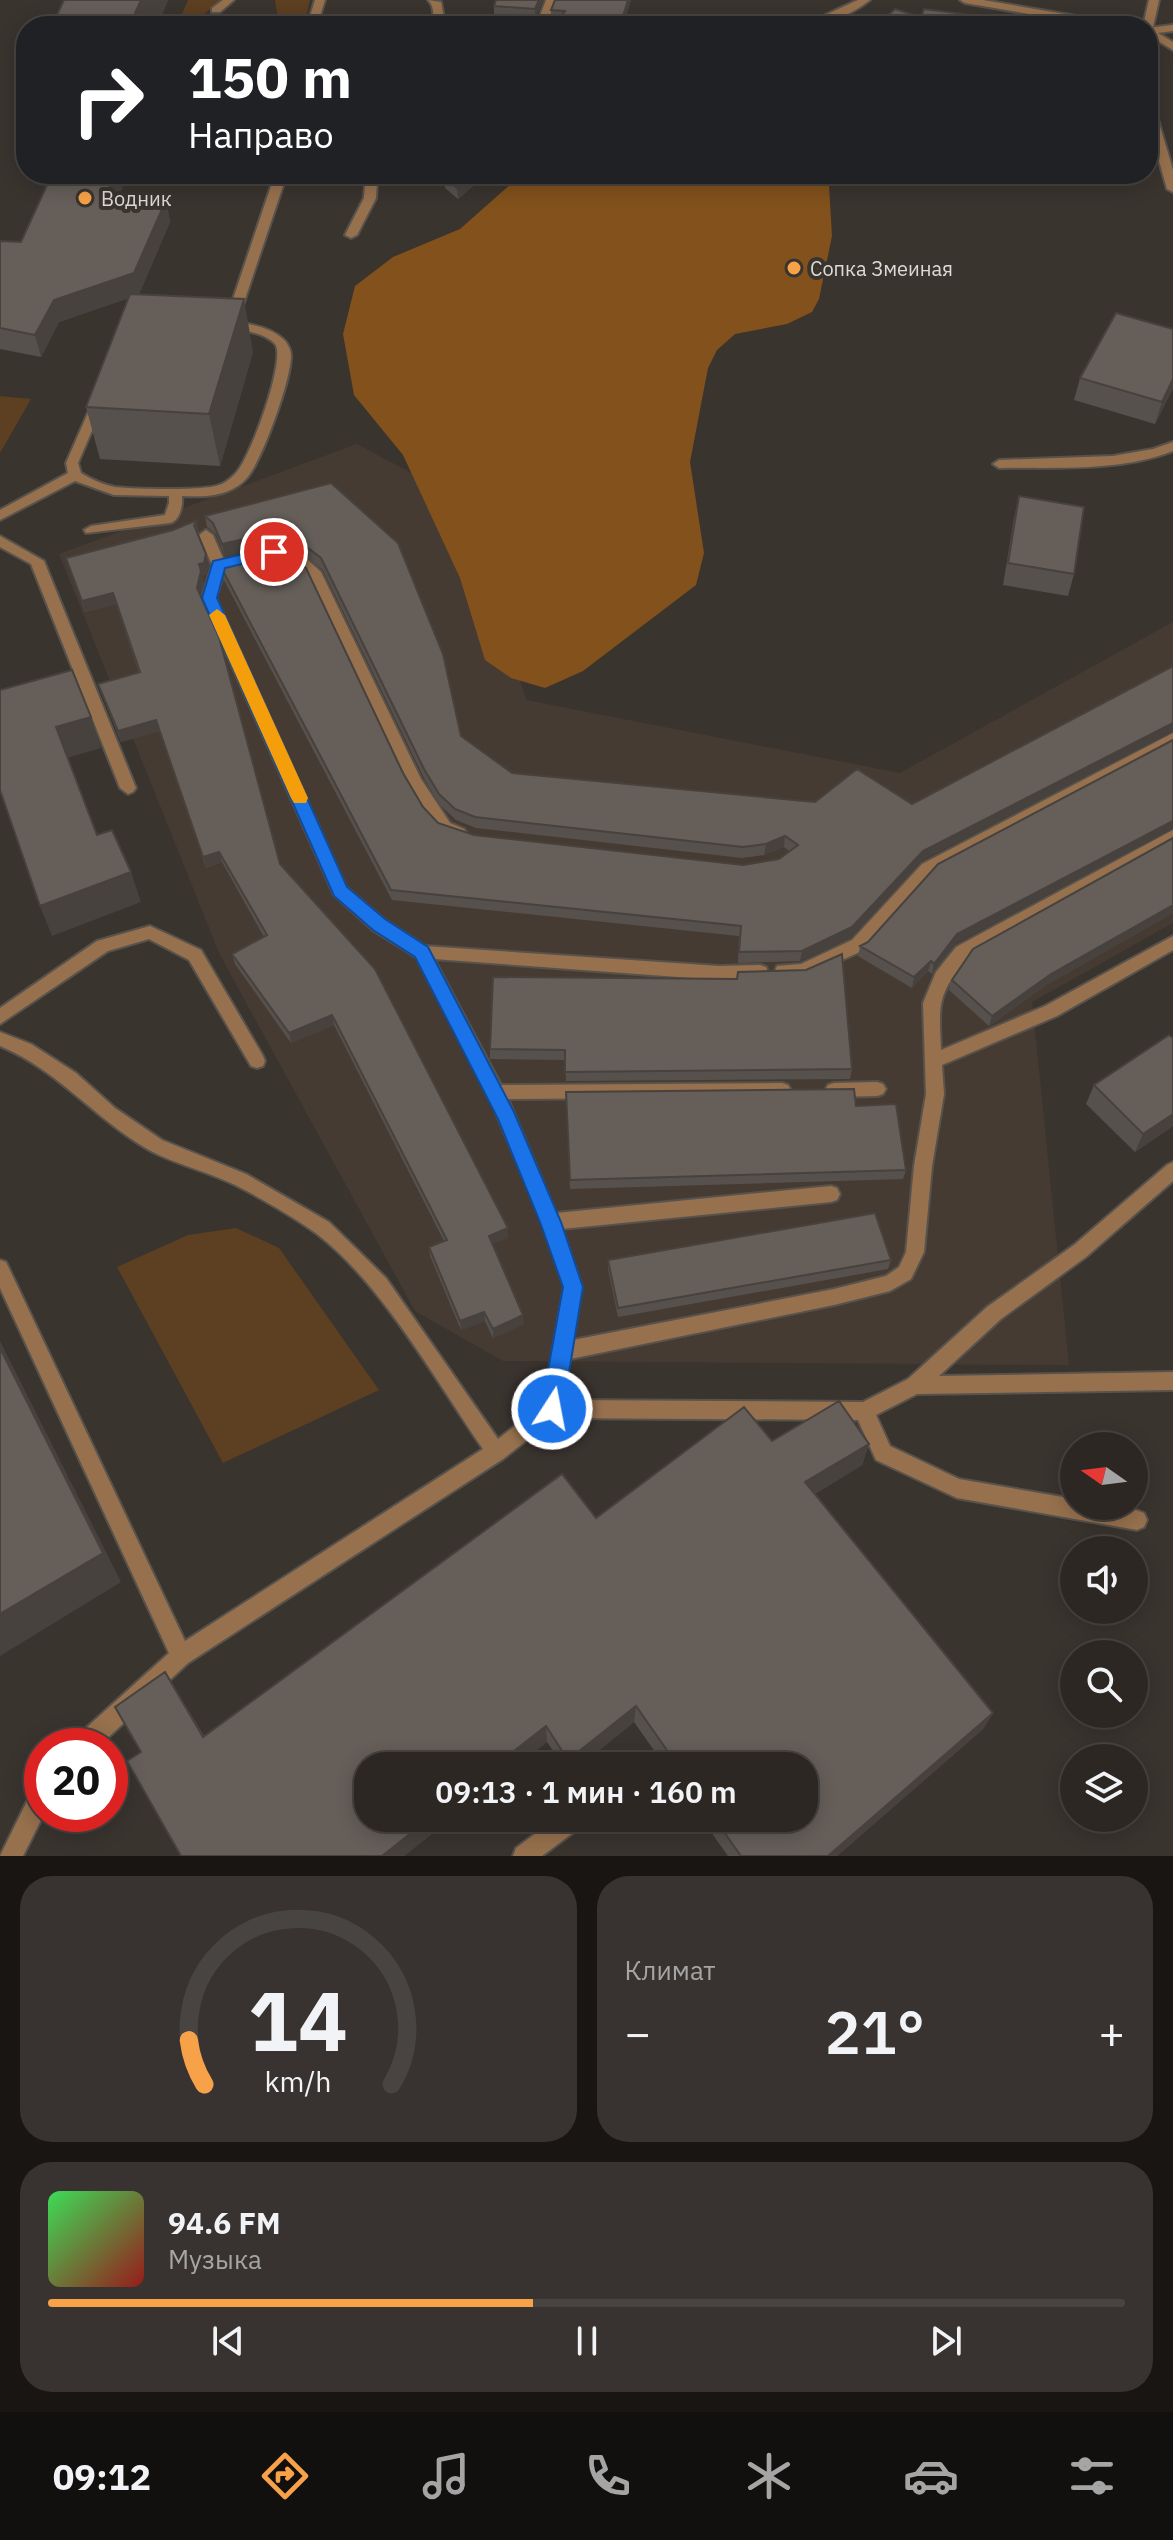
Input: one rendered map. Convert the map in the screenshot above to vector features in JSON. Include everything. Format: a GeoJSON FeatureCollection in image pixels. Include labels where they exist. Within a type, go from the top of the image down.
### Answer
{"type":"FeatureCollection","features":[{"type":"Feature","properties":{"kind":"street"},"geometry":{"type":"LineString","coordinates":[[216,10],[229,0]]}},
{"type":"Feature","properties":{"kind":"street"},"geometry":{"type":"LineString","coordinates":[[829,16],[865,0]]}},
{"type":"Feature","properties":{"kind":"street"},"geometry":{"type":"LineString","coordinates":[[965,0],[1059,16]]}},
{"type":"Feature","properties":{"kind":"street"},"geometry":{"type":"LineString","coordinates":[[1158,137],[1173,189]]}},
{"type":"Feature","properties":{"kind":"street"},"geometry":{"type":"LineString","coordinates":[[231,325],[278,184]]}},
{"type":"Feature","properties":{"kind":"street"},"geometry":{"type":"LineString","coordinates":[[351,235],[370,198],[371,184]]}},
{"type":"Feature","properties":{"kind":"street"},"geometry":{"type":"LineString","coordinates":[[231,325],[265,333],[280,342],[285,353],[279,383],[254,457],[241,477],[221,490],[175,492],[114,491],[88,483],[75,475],[72,463],[123,345],[133,335],[153,327],[231,325]]}},
{"type":"Feature","properties":{"kind":"street"},"geometry":{"type":"LineString","coordinates":[[999,464],[1133,456],[1161,453],[1173,446]]}},
{"type":"Feature","properties":{"kind":"street"},"geometry":{"type":"LineString","coordinates":[[0,516],[75,475]]}},
{"type":"Feature","properties":{"kind":"street"},"geometry":{"type":"LineString","coordinates":[[91,530],[170,519],[176,503],[175,492]]}},
{"type":"Feature","properties":{"kind":"street"},"geometry":{"type":"LineString","coordinates":[[206,535],[226,563],[209,598],[340,891],[379,925],[422,952],[719,973],[803,971],[858,945],[928,868],[1173,738]]}},
{"type":"Feature","properties":{"kind":"street"},"geometry":{"type":"LineString","coordinates":[[0,541],[37,561],[128,788]]}},
{"type":"Feature","properties":{"kind":"street"},"geometry":{"type":"LineString","coordinates":[[260,555],[274,552],[293,554],[316,575],[432,812],[445,827],[475,837]]}},
{"type":"Feature","properties":{"kind":"street"},"geometry":{"type":"LineString","coordinates":[[564,1351],[834,1297],[890,1283],[905,1273],[915,1252],[923,1166],[935,1094],[931,1003],[942,977],[962,952],[1173,836]]}},
{"type":"Feature","properties":{"kind":"street"},"geometry":{"type":"LineString","coordinates":[[0,1017],[103,946],[150,932],[195,955],[257,1061]]}},
{"type":"Feature","properties":{"kind":"street"},"geometry":{"type":"LineString","coordinates":[[932,1062],[1051,1011],[1173,942]]}},
{"type":"Feature","properties":{"kind":"street"},"geometry":{"type":"LineString","coordinates":[[422,952],[496,1092],[551,1222],[573,1287],[552,1409]]}},
{"type":"Feature","properties":{"kind":"street"},"geometry":{"type":"LineString","coordinates":[[0,1039],[25,1049],[70,1078],[109,1113],[156,1145],[240,1179],[323,1228],[380,1284],[496,1452]]}},
{"type":"Feature","properties":{"kind":"street"},"geometry":{"type":"LineString","coordinates":[[496,1092],[877,1089]]}},
{"type":"Feature","properties":{"kind":"street"},"geometry":{"type":"LineString","coordinates":[[103,1728],[181,1656],[496,1452],[552,1409],[864,1411],[915,1385],[994,1313],[1080,1251],[1173,1170]]}},
{"type":"Feature","properties":{"kind":"street"},"geometry":{"type":"LineString","coordinates":[[551,1222],[831,1194]]}},
{"type":"Feature","properties":{"kind":"street"},"geometry":{"type":"LineString","coordinates":[[0,1268],[181,1656]]}},
{"type":"Feature","properties":{"kind":"street"},"geometry":{"type":"LineString","coordinates":[[915,1385],[1173,1381]]}},
{"type":"Feature","properties":{"kind":"street"},"geometry":{"type":"LineString","coordinates":[[864,1411],[883,1453],[957,1488],[1060,1506]]}},
{"type":"Feature","properties":{"kind":"street"},"geometry":{"type":"LineString","coordinates":[[11,1856],[24,1830]]}},
{"type":"Feature","properties":{"kind":"street"},"geometry":{"type":"LineString","coordinates":[[524,1856],[556,1832]]}},
{"type":"Feature","properties":{"kind":"shaded area"},"geometry":{"type":"Polygon","coordinates":[[[188,0],[221,0],[202,16],[181,16],[188,0]]]}},
{"type":"Feature","properties":{"kind":"shaded area"},"geometry":{"type":"Polygon","coordinates":[[[275,0],[310,0],[306,16],[277,16],[275,0]]]}},
{"type":"Feature","properties":{"kind":"shaded area"},"geometry":{"type":"Polygon","coordinates":[[[511,184],[829,186],[832,236],[819,299],[812,312],[787,324],[735,334],[717,350],[708,368],[690,462],[704,553],[696,585],[583,671],[545,688],[511,678],[485,660],[460,578],[403,455],[354,395],[343,334],[355,286],[393,257],[460,229],[511,184]]]}},
{"type":"Feature","properties":{"kind":"shaded area"},"geometry":{"type":"Polygon","coordinates":[[[0,396],[31,399],[0,453],[0,396]]]}},
{"type":"Feature","properties":{"kind":"shaded area"},"geometry":{"type":"Polygon","coordinates":[[[357,444],[466,502],[526,700],[900,773],[1173,622],[1173,923],[1032,1002],[1069,1365],[503,1361],[415,1311],[220,955],[59,554],[357,444]]]}},
{"type":"Feature","properties":{"kind":"shaded area"},"geometry":{"type":"Polygon","coordinates":[[[236,1228],[279,1248],[379,1390],[223,1463],[117,1267],[188,1235],[236,1228]]]}},
{"type":"Feature","properties":{"kind":"building"},"geometry":{"type":"Polygon","coordinates":[[[64,0],[141,0],[134,16],[56,16],[64,0]]]}},
{"type":"Feature","properties":{"kind":"building"},"geometry":{"type":"Polygon","coordinates":[[[496,0],[539,0],[535,9],[494,6],[496,0]]]}},
{"type":"Feature","properties":{"kind":"building"},"geometry":{"type":"Polygon","coordinates":[[[555,0],[628,0],[623,16],[561,16],[565,11],[551,10],[555,0]]]}},
{"type":"Feature","properties":{"kind":"building"},"geometry":{"type":"Polygon","coordinates":[[[895,9],[918,16],[887,16],[895,9]]]}},
{"type":"Feature","properties":{"kind":"building"},"geometry":{"type":"Polygon","coordinates":[[[924,9],[972,16],[921,16],[924,9]]]}},
{"type":"Feature","properties":{"kind":"building"},"geometry":{"type":"Polygon","coordinates":[[[47,184],[111,184],[105,197],[166,200],[134,273],[54,300],[35,335],[0,328],[0,241],[21,242],[47,184]]]}},
{"type":"Feature","properties":{"kind":"building"},"geometry":{"type":"Polygon","coordinates":[[[130,294],[244,299],[209,414],[86,407],[130,294]]]}},
{"type":"Feature","properties":{"kind":"building"},"geometry":{"type":"Polygon","coordinates":[[[1116,313],[1173,329],[1173,379],[1162,402],[1080,378],[1116,313]]]}},
{"type":"Feature","properties":{"kind":"building"},"geometry":{"type":"Polygon","coordinates":[[[331,483],[398,543],[443,654],[461,736],[512,773],[815,802],[857,769],[912,804],[1173,666],[1173,723],[923,851],[852,927],[802,951],[739,952],[741,926],[391,890],[222,569],[225,559],[272,549],[286,550],[306,568],[403,773],[423,807],[438,823],[474,835],[743,865],[779,859],[798,845],[785,836],[766,844],[743,847],[475,817],[455,809],[439,794],[424,769],[321,558],[291,535],[271,533],[222,544],[213,523],[205,516],[331,483]]]}},
{"type":"Feature","properties":{"kind":"building"},"geometry":{"type":"Polygon","coordinates":[[[1019,496],[1084,507],[1074,574],[1008,563],[1019,496]]]}},
{"type":"Feature","properties":{"kind":"building"},"geometry":{"type":"Polygon","coordinates":[[[197,520],[194,525],[206,554],[204,563],[199,564],[201,571],[197,588],[219,637],[280,864],[375,969],[508,1228],[489,1236],[523,1315],[493,1329],[484,1312],[460,1321],[429,1247],[447,1240],[332,1015],[289,1033],[232,954],[267,935],[219,852],[203,857],[156,720],[118,731],[98,684],[140,672],[113,593],[82,601],[66,558],[173,530],[197,520]]]}},
{"type":"Feature","properties":{"kind":"building"},"geometry":{"type":"Polygon","coordinates":[[[72,670],[91,717],[56,727],[97,835],[112,830],[131,872],[40,906],[0,790],[0,690],[72,670]]]}},
{"type":"Feature","properties":{"kind":"building"},"geometry":{"type":"Polygon","coordinates":[[[1173,740],[1173,821],[957,934],[934,964],[931,961],[914,977],[860,946],[868,942],[938,864],[1173,740]]]}},
{"type":"Feature","properties":{"kind":"building"},"geometry":{"type":"Polygon","coordinates":[[[1173,838],[1173,905],[1051,974],[992,1016],[952,980],[973,949],[1173,838]]]}},
{"type":"Feature","properties":{"kind":"building"},"geometry":{"type":"Polygon","coordinates":[[[842,954],[852,1069],[565,1072],[565,1050],[490,1049],[493,977],[737,979],[738,972],[806,970],[842,954]]]}},
{"type":"Feature","properties":{"kind":"building"},"geometry":{"type":"Polygon","coordinates":[[[1169,1035],[1173,1038],[1173,1114],[1143,1134],[1094,1085],[1169,1035]]]}},
{"type":"Feature","properties":{"kind":"building"},"geometry":{"type":"Polygon","coordinates":[[[854,1089],[856,1106],[896,1104],[906,1170],[570,1180],[566,1092],[854,1089]]]}},
{"type":"Feature","properties":{"kind":"building"},"geometry":{"type":"Polygon","coordinates":[[[875,1213],[891,1260],[618,1308],[608,1260],[875,1213]]]}},
{"type":"Feature","properties":{"kind":"building"},"geometry":{"type":"Polygon","coordinates":[[[0,1348],[103,1553],[0,1614],[0,1348]]]}},
{"type":"Feature","properties":{"kind":"building"},"geometry":{"type":"Polygon","coordinates":[[[839,1401],[869,1444],[805,1482],[993,1713],[828,1856],[741,1856],[724,1832],[818,1832],[818,1752],[668,1752],[636,1706],[578,1752],[563,1752],[546,1726],[513,1752],[354,1752],[354,1832],[412,1832],[382,1856],[181,1856],[128,1763],[141,1752],[115,1707],[165,1672],[203,1737],[562,1474],[596,1518],[744,1407],[772,1441],[839,1401]]]}},
{"type":"Feature","properties":{"kind":"slow traffic"},"geometry":{"type":"LineString","coordinates":[[217,615],[300,798]]}},
{"type":"Feature","properties":{"kind":"place","name":"Водник"},"geometry":{"type":"Point","coordinates":[85,198]}},
{"type":"Feature","properties":{"kind":"place","name":"Сопка Змеиная"},"geometry":{"type":"Point","coordinates":[794,268]}},
{"type":"Feature","properties":{"kind":"route"},"geometry":{"type":"LineString","coordinates":[[274,552],[219,565],[209,598],[340,891],[379,925],[422,952],[430,963],[496,1092],[551,1222],[573,1287],[552,1409]]}}]}
